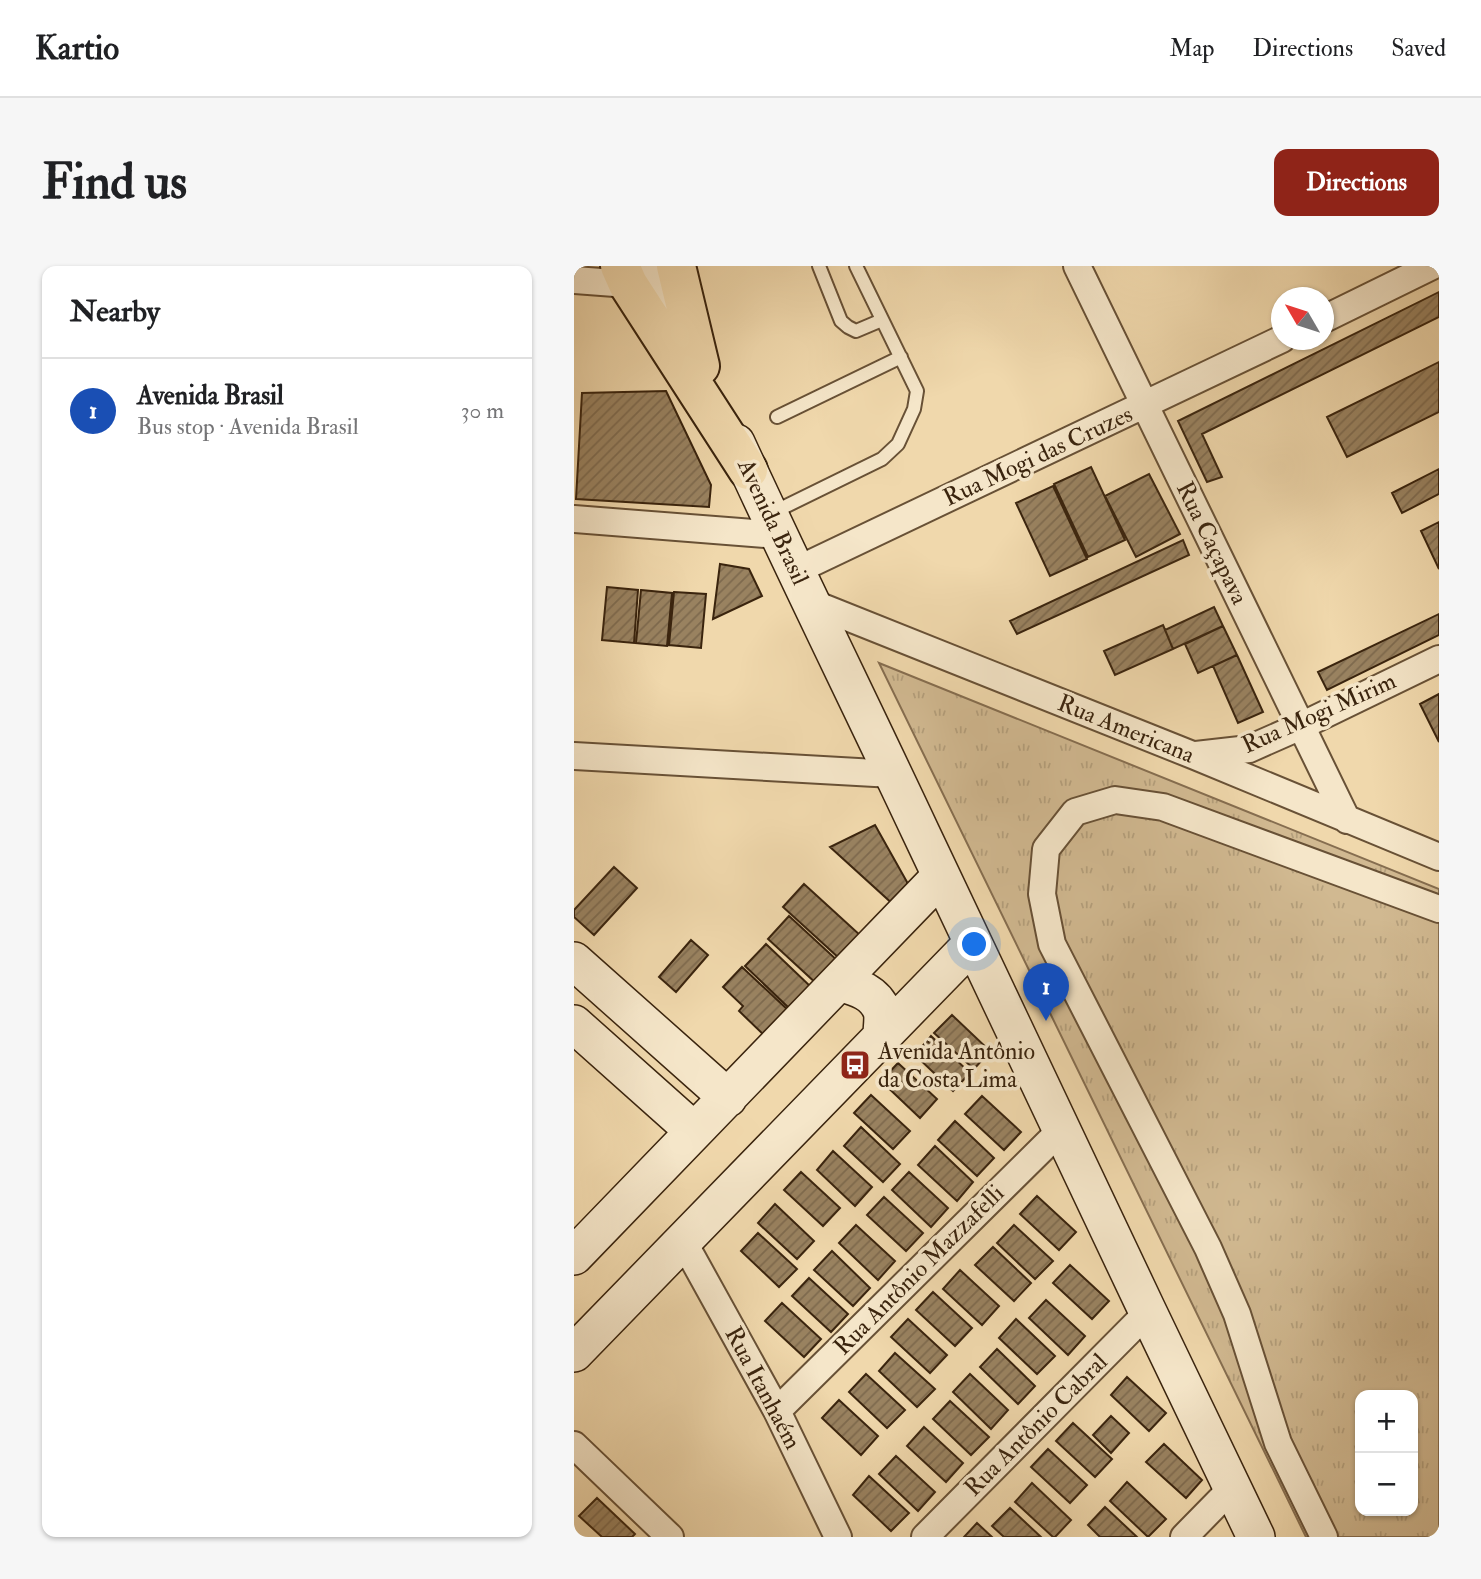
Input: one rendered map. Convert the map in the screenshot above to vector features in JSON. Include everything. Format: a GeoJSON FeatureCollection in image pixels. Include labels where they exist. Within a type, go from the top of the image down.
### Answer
{"type":"FeatureCollection","features":[{"type":"Feature","properties":{"kind":"highway"},"geometry":{"type":"LineString","coordinates":[[677,266],[701,366]]}},
{"type":"Feature","properties":{"kind":"highway"},"geometry":{"type":"LineString","coordinates":[[633,272],[748,470]]}},
{"type":"Feature","properties":{"kind":"street","name":"Rua Caçapava"},"geometry":{"type":"LineString","coordinates":[[1077,266],[1347,820]]}},
{"type":"Feature","properties":{"kind":"street"},"geometry":{"type":"LineString","coordinates":[[1334,314],[1432,266]]}},
{"type":"Feature","properties":{"kind":"street","name":"Avenida Brasil"},"geometry":{"type":"LineString","coordinates":[[633,272],[659,287],[701,366],[773,525],[1256,1537]]}},
{"type":"Feature","properties":{"kind":"street"},"geometry":{"type":"LineString","coordinates":[[574,280],[633,272]]}},
{"type":"Feature","properties":{"kind":"street","name":"Rua Mogi das Cruzes"},"geometry":{"type":"LineString","coordinates":[[795,571],[1271,344]]}},
{"type":"Feature","properties":{"kind":"street"},"geometry":{"type":"LineString","coordinates":[[574,519],[773,525]]}},
{"type":"Feature","properties":{"kind":"street","name":"Rua Americana"},"geometry":{"type":"LineString","coordinates":[[812,603],[1195,756],[1439,858]]}},
{"type":"Feature","properties":{"kind":"street","name":"Rua Mogi Mirim"},"geometry":{"type":"LineString","coordinates":[[1195,756],[1249,749],[1439,659]]}},
{"type":"Feature","properties":{"kind":"street"},"geometry":{"type":"LineString","coordinates":[[574,756],[893,774]]}},
{"type":"Feature","properties":{"kind":"street"},"geometry":{"type":"LineString","coordinates":[[1324,1537],[1278,1443],[1237,1314],[1208,1248],[1052,944],[1042,894],[1046,849],[1075,812],[1115,800],[1163,807],[1439,909]]}},
{"type":"Feature","properties":{"kind":"street"},"geometry":{"type":"LineString","coordinates":[[574,1256],[941,876]]}},
{"type":"Feature","properties":{"kind":"street"},"geometry":{"type":"LineString","coordinates":[[574,1353],[973,943]]}},
{"type":"Feature","properties":{"kind":"street"},"geometry":{"type":"LineString","coordinates":[[574,961],[728,1098]]}},
{"type":"Feature","properties":{"kind":"street"},"geometry":{"type":"LineString","coordinates":[[839,982],[858,987],[873,998],[883,1013],[882,1035]]}},
{"type":"Feature","properties":{"kind":"street"},"geometry":{"type":"LineString","coordinates":[[574,1024],[694,1131]]}},
{"type":"Feature","properties":{"kind":"street","name":"Rua Antônio Mazzafelli"},"geometry":{"type":"LineString","coordinates":[[777,1411],[1061,1130]]}},
{"type":"Feature","properties":{"kind":"street","name":"Rua Itanhaém"},"geometry":{"type":"LineString","coordinates":[[683,1241],[777,1411],[838,1537]]}},
{"type":"Feature","properties":{"kind":"street","name":"Rua Antônio Cabral"},"geometry":{"type":"LineString","coordinates":[[925,1537],[1147,1313]]}},
{"type":"Feature","properties":{"kind":"street"},"geometry":{"type":"LineString","coordinates":[[574,1445],[664,1535]]}},
{"type":"Feature","properties":{"kind":"street"},"geometry":{"type":"LineString","coordinates":[[1184,1537],[1232,1488]]}},
{"type":"Feature","properties":{"kind":"lane"},"geometry":{"type":"LineString","coordinates":[[819,266],[841,321],[848,327],[856,331],[883,320]]}},
{"type":"Feature","properties":{"kind":"lane"},"geometry":{"type":"LineString","coordinates":[[773,525],[882,459],[898,444],[914,409],[917,391],[856,266]]}},
{"type":"Feature","properties":{"kind":"lane"},"geometry":{"type":"LineString","coordinates":[[777,417],[901,357]]}},
{"type":"Feature","properties":{"kind":"green space"},"geometry":{"type":"Polygon","coordinates":[[[879,663],[1439,889],[1439,1537],[1306,1537],[879,663]]]}},
{"type":"Feature","properties":{"kind":"building"},"geometry":{"type":"Polygon","coordinates":[[[1439,292],[1439,317],[1202,434],[1222,477],[1207,482],[1178,421],[1322,350],[1334,350],[1334,344],[1439,292]]]}},
{"type":"Feature","properties":{"kind":"building"},"geometry":{"type":"Polygon","coordinates":[[[1439,362],[1439,412],[1347,457],[1327,417],[1439,362]]]}},
{"type":"Feature","properties":{"kind":"building"},"geometry":{"type":"Polygon","coordinates":[[[666,391],[711,485],[709,507],[576,499],[582,393],[666,391]]]}},
{"type":"Feature","properties":{"kind":"building"},"geometry":{"type":"Polygon","coordinates":[[[1091,467],[1125,540],[1088,557],[1054,484],[1091,467]]]}},
{"type":"Feature","properties":{"kind":"building"},"geometry":{"type":"Polygon","coordinates":[[[1439,469],[1439,494],[1402,513],[1392,493],[1439,469]]]}},
{"type":"Feature","properties":{"kind":"building"},"geometry":{"type":"Polygon","coordinates":[[[1149,474],[1180,534],[1136,557],[1105,496],[1149,474]]]}},
{"type":"Feature","properties":{"kind":"building"},"geometry":{"type":"Polygon","coordinates":[[[1053,486],[1087,559],[1050,576],[1016,503],[1053,486]]]}},
{"type":"Feature","properties":{"kind":"building"},"geometry":{"type":"Polygon","coordinates":[[[1439,522],[1439,569],[1421,531],[1439,522]]]}},
{"type":"Feature","properties":{"kind":"building"},"geometry":{"type":"Polygon","coordinates":[[[1183,540],[1189,555],[1017,634],[1010,621],[1183,540]]]}},
{"type":"Feature","properties":{"kind":"building"},"geometry":{"type":"Polygon","coordinates":[[[720,564],[749,569],[762,596],[713,619],[720,564]]]}},
{"type":"Feature","properties":{"kind":"building"},"geometry":{"type":"Polygon","coordinates":[[[607,587],[638,590],[634,643],[602,640],[607,587]]]}},
{"type":"Feature","properties":{"kind":"building"},"geometry":{"type":"Polygon","coordinates":[[[641,590],[672,593],[667,646],[636,643],[641,590]]]}},
{"type":"Feature","properties":{"kind":"building"},"geometry":{"type":"Polygon","coordinates":[[[674,592],[706,594],[701,648],[669,645],[674,592]]]}},
{"type":"Feature","properties":{"kind":"building"},"geometry":{"type":"Polygon","coordinates":[[[1214,607],[1223,626],[1173,649],[1165,630],[1214,607]]]}},
{"type":"Feature","properties":{"kind":"building"},"geometry":{"type":"Polygon","coordinates":[[[1439,614],[1439,635],[1327,690],[1318,672],[1439,614]]]}},
{"type":"Feature","properties":{"kind":"building"},"geometry":{"type":"Polygon","coordinates":[[[1163,625],[1173,649],[1115,675],[1104,651],[1163,625]]]}},
{"type":"Feature","properties":{"kind":"building"},"geometry":{"type":"Polygon","coordinates":[[[1223,626],[1237,655],[1198,673],[1185,644],[1223,626]]]}},
{"type":"Feature","properties":{"kind":"building"},"geometry":{"type":"Polygon","coordinates":[[[1237,655],[1263,712],[1238,723],[1213,666],[1237,655]]]}},
{"type":"Feature","properties":{"kind":"building"},"geometry":{"type":"Polygon","coordinates":[[[1439,694],[1439,742],[1420,704],[1439,694]]]}},
{"type":"Feature","properties":{"kind":"building"},"geometry":{"type":"Polygon","coordinates":[[[875,825],[907,882],[907,893],[895,906],[830,847],[875,825]]]}},
{"type":"Feature","properties":{"kind":"building"},"geometry":{"type":"Polygon","coordinates":[[[614,867],[637,888],[594,935],[574,917],[574,910],[614,867]]]}},
{"type":"Feature","properties":{"kind":"building"},"geometry":{"type":"Polygon","coordinates":[[[804,884],[861,936],[840,959],[783,907],[804,884]]]}},
{"type":"Feature","properties":{"kind":"building"},"geometry":{"type":"Polygon","coordinates":[[[789,916],[839,962],[818,985],[768,939],[789,916]]]}},
{"type":"Feature","properties":{"kind":"building"},"geometry":{"type":"Polygon","coordinates":[[[691,940],[708,955],[676,992],[659,977],[691,940]]]}},
{"type":"Feature","properties":{"kind":"building"},"geometry":{"type":"Polygon","coordinates":[[[766,944],[811,987],[790,1009],[745,966],[766,944]]]}},
{"type":"Feature","properties":{"kind":"building"},"geometry":{"type":"Polygon","coordinates":[[[742,967],[789,1011],[765,1036],[739,1011],[743,1006],[723,987],[742,967]]]}},
{"type":"Feature","properties":{"kind":"building"},"geometry":{"type":"Polygon","coordinates":[[[952,1015],[990,1051],[974,1069],[934,1033],[952,1015]]]}},
{"type":"Feature","properties":{"kind":"building"},"geometry":{"type":"Polygon","coordinates":[[[931,1036],[970,1073],[953,1091],[915,1055],[931,1036]]]}},
{"type":"Feature","properties":{"kind":"building"},"geometry":{"type":"Polygon","coordinates":[[[898,1063],[937,1099],[920,1118],[881,1081],[898,1063]]]}},
{"type":"Feature","properties":{"kind":"building"},"geometry":{"type":"Polygon","coordinates":[[[871,1095],[910,1131],[893,1149],[854,1113],[871,1095]]]}},
{"type":"Feature","properties":{"kind":"building"},"geometry":{"type":"Polygon","coordinates":[[[982,1096],[1021,1132],[1004,1150],[965,1114],[982,1096]]]}},
{"type":"Feature","properties":{"kind":"building"},"geometry":{"type":"Polygon","coordinates":[[[955,1121],[994,1158],[977,1176],[938,1140],[955,1121]]]}},
{"type":"Feature","properties":{"kind":"building"},"geometry":{"type":"Polygon","coordinates":[[[861,1127],[900,1164],[883,1182],[844,1146],[861,1127]]]}},
{"type":"Feature","properties":{"kind":"building"},"geometry":{"type":"Polygon","coordinates":[[[935,1146],[973,1182],[957,1201],[918,1165],[935,1146]]]}},
{"type":"Feature","properties":{"kind":"building"},"geometry":{"type":"Polygon","coordinates":[[[833,1151],[872,1187],[855,1206],[817,1170],[833,1151]]]}},
{"type":"Feature","properties":{"kind":"building"},"geometry":{"type":"Polygon","coordinates":[[[801,1172],[840,1208],[823,1226],[784,1190],[801,1172]]]}},
{"type":"Feature","properties":{"kind":"building"},"geometry":{"type":"Polygon","coordinates":[[[909,1172],[948,1208],[931,1227],[892,1190],[909,1172]]]}},
{"type":"Feature","properties":{"kind":"building"},"geometry":{"type":"Polygon","coordinates":[[[1037,1196],[1076,1232],[1059,1250],[1020,1214],[1037,1196]]]}},
{"type":"Feature","properties":{"kind":"building"},"geometry":{"type":"Polygon","coordinates":[[[884,1197],[923,1233],[906,1251],[867,1215],[884,1197]]]}},
{"type":"Feature","properties":{"kind":"building"},"geometry":{"type":"Polygon","coordinates":[[[775,1204],[814,1241],[797,1259],[758,1223],[775,1204]]]}},
{"type":"Feature","properties":{"kind":"building"},"geometry":{"type":"Polygon","coordinates":[[[856,1225],[895,1261],[878,1280],[839,1243],[856,1225]]]}},
{"type":"Feature","properties":{"kind":"building"},"geometry":{"type":"Polygon","coordinates":[[[1014,1225],[1053,1261],[1035,1279],[997,1243],[1014,1225]]]}},
{"type":"Feature","properties":{"kind":"building"},"geometry":{"type":"Polygon","coordinates":[[[758,1233],[797,1269],[779,1287],[741,1251],[758,1233]]]}},
{"type":"Feature","properties":{"kind":"building"},"geometry":{"type":"Polygon","coordinates":[[[993,1247],[1031,1283],[1014,1301],[975,1265],[993,1247]]]}},
{"type":"Feature","properties":{"kind":"building"},"geometry":{"type":"Polygon","coordinates":[[[832,1251],[870,1288],[853,1306],[814,1270],[832,1251]]]}},
{"type":"Feature","properties":{"kind":"building"},"geometry":{"type":"Polygon","coordinates":[[[1070,1265],[1109,1301],[1092,1319],[1053,1283],[1070,1265]]]}},
{"type":"Feature","properties":{"kind":"building"},"geometry":{"type":"Polygon","coordinates":[[[960,1270],[999,1306],[982,1325],[943,1289],[960,1270]]]}},
{"type":"Feature","properties":{"kind":"building"},"geometry":{"type":"Polygon","coordinates":[[[809,1278],[848,1314],[831,1332],[792,1296],[809,1278]]]}},
{"type":"Feature","properties":{"kind":"building"},"geometry":{"type":"Polygon","coordinates":[[[933,1292],[972,1328],[955,1346],[916,1310],[933,1292]]]}},
{"type":"Feature","properties":{"kind":"building"},"geometry":{"type":"Polygon","coordinates":[[[1046,1300],[1085,1336],[1068,1355],[1029,1318],[1046,1300]]]}},
{"type":"Feature","properties":{"kind":"building"},"geometry":{"type":"Polygon","coordinates":[[[782,1303],[821,1339],[804,1357],[765,1321],[782,1303]]]}},
{"type":"Feature","properties":{"kind":"building"},"geometry":{"type":"Polygon","coordinates":[[[908,1319],[947,1355],[930,1373],[891,1337],[908,1319]]]}},
{"type":"Feature","properties":{"kind":"building"},"geometry":{"type":"Polygon","coordinates":[[[1016,1319],[1055,1356],[1037,1374],[999,1338],[1016,1319]]]}},
{"type":"Feature","properties":{"kind":"building"},"geometry":{"type":"Polygon","coordinates":[[[997,1349],[1035,1386],[1018,1404],[980,1367],[997,1349]]]}},
{"type":"Feature","properties":{"kind":"building"},"geometry":{"type":"Polygon","coordinates":[[[895,1353],[935,1389],[917,1407],[879,1371],[895,1353]]]}},
{"type":"Feature","properties":{"kind":"building"},"geometry":{"type":"Polygon","coordinates":[[[866,1374],[905,1410],[887,1428],[849,1392],[866,1374]]]}},
{"type":"Feature","properties":{"kind":"building"},"geometry":{"type":"Polygon","coordinates":[[[970,1374],[1008,1410],[991,1429],[953,1392],[970,1374]]]}},
{"type":"Feature","properties":{"kind":"building"},"geometry":{"type":"Polygon","coordinates":[[[1127,1377],[1166,1413],[1149,1431],[1111,1395],[1127,1377]]]}},
{"type":"Feature","properties":{"kind":"building"},"geometry":{"type":"Polygon","coordinates":[[[839,1400],[878,1436],[861,1455],[822,1418],[839,1400]]]}},
{"type":"Feature","properties":{"kind":"building"},"geometry":{"type":"Polygon","coordinates":[[[950,1401],[989,1437],[971,1455],[933,1419],[950,1401]]]}},
{"type":"Feature","properties":{"kind":"building"},"geometry":{"type":"Polygon","coordinates":[[[1111,1416],[1129,1433],[1111,1453],[1093,1435],[1111,1416]]]}},
{"type":"Feature","properties":{"kind":"building"},"geometry":{"type":"Polygon","coordinates":[[[1073,1423],[1112,1459],[1095,1477],[1056,1441],[1073,1423]]]}},
{"type":"Feature","properties":{"kind":"building"},"geometry":{"type":"Polygon","coordinates":[[[924,1427],[963,1463],[946,1482],[907,1446],[924,1427]]]}},
{"type":"Feature","properties":{"kind":"building"},"geometry":{"type":"Polygon","coordinates":[[[1164,1444],[1202,1480],[1186,1498],[1146,1462],[1164,1444]]]}},
{"type":"Feature","properties":{"kind":"building"},"geometry":{"type":"Polygon","coordinates":[[[1048,1449],[1087,1485],[1070,1503],[1031,1467],[1048,1449]]]}},
{"type":"Feature","properties":{"kind":"building"},"geometry":{"type":"Polygon","coordinates":[[[896,1456],[935,1492],[918,1511],[879,1474],[896,1456]]]}},
{"type":"Feature","properties":{"kind":"building"},"geometry":{"type":"Polygon","coordinates":[[[869,1476],[909,1513],[891,1531],[853,1495],[869,1476]]]}},
{"type":"Feature","properties":{"kind":"building"},"geometry":{"type":"Polygon","coordinates":[[[1127,1482],[1166,1519],[1148,1537],[1110,1501],[1127,1482]]]}},
{"type":"Feature","properties":{"kind":"building"},"geometry":{"type":"Polygon","coordinates":[[[1032,1483],[1071,1520],[1055,1537],[1015,1502],[1032,1483]]]}},
{"type":"Feature","properties":{"kind":"building"},"geometry":{"type":"Polygon","coordinates":[[[597,1498],[635,1534],[632,1537],[602,1537],[579,1516],[597,1498]]]}},
{"type":"Feature","properties":{"kind":"building"},"geometry":{"type":"Polygon","coordinates":[[[1105,1507],[1137,1537],[1100,1537],[1088,1525],[1105,1507]]]}},
{"type":"Feature","properties":{"kind":"building"},"geometry":{"type":"Polygon","coordinates":[[[1010,1508],[1041,1537],[1004,1537],[992,1526],[1010,1508]]]}},
{"type":"Feature","properties":{"kind":"building"},"geometry":{"type":"Polygon","coordinates":[[[977,1523],[992,1537],[964,1537],[977,1523]]]}},
{"type":"Feature","properties":{"kind":"place","name":"Avenida Brasil"},"geometry":{"type":"Point","coordinates":[1046,1021]}},
{"type":"Feature","properties":{"kind":"place","name":"Avenida Antônio da Costa Lima"},"geometry":{"type":"Point","coordinates":[855,1065]}}]}
